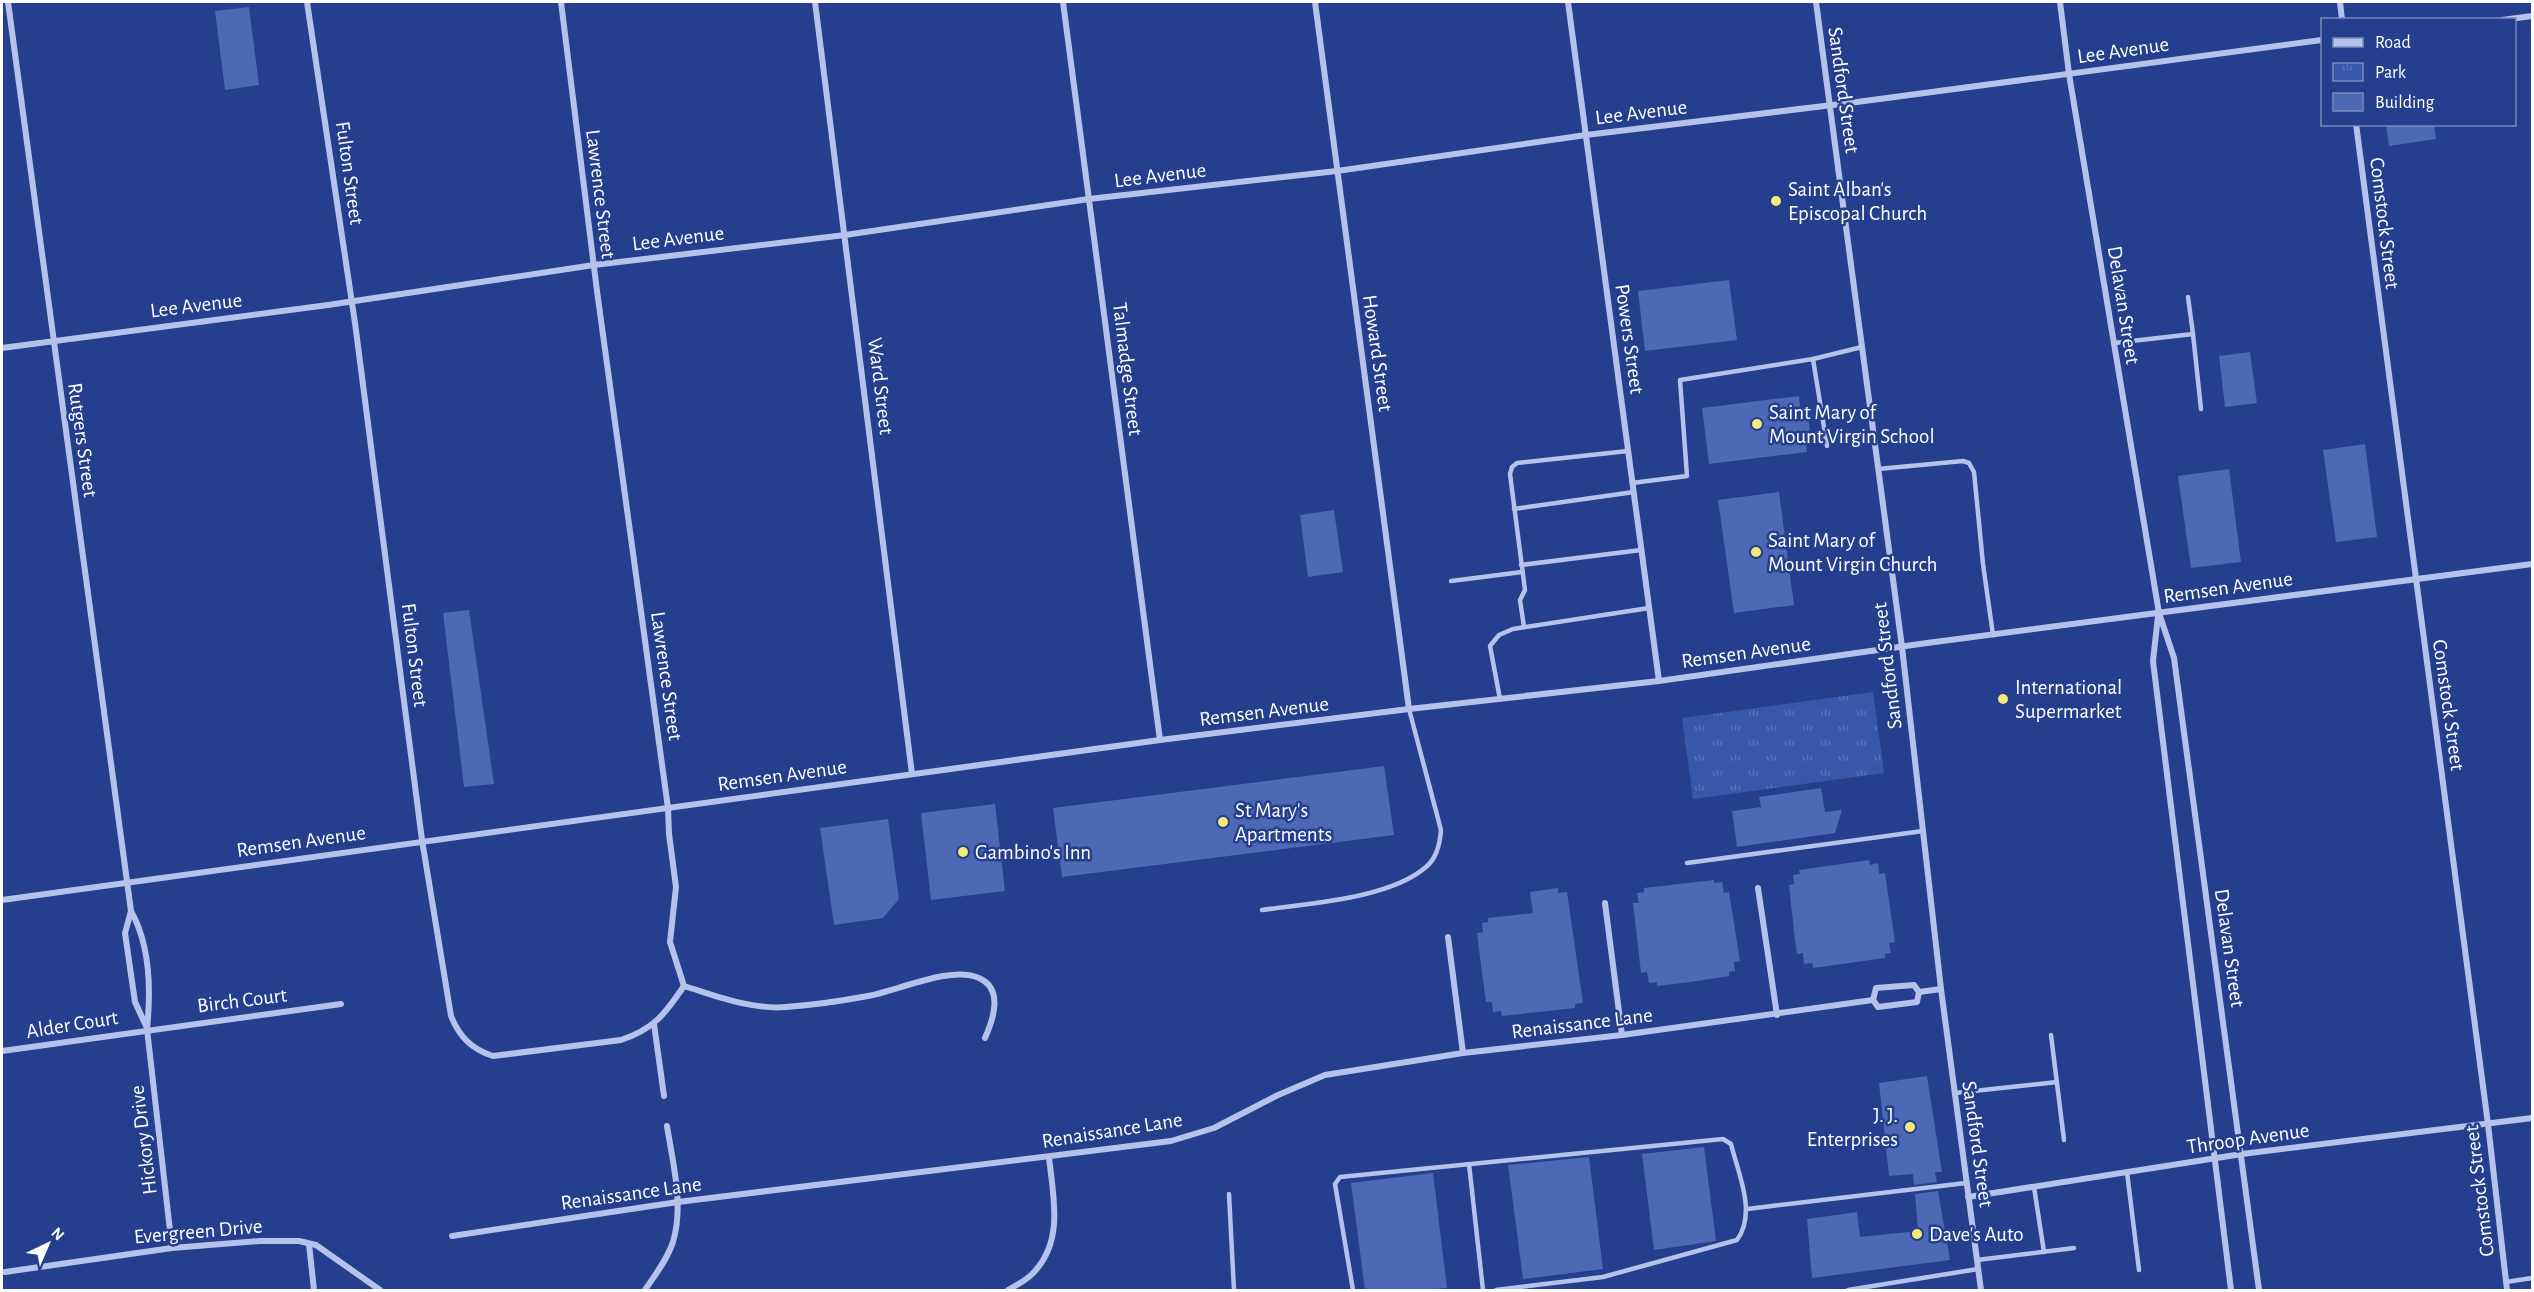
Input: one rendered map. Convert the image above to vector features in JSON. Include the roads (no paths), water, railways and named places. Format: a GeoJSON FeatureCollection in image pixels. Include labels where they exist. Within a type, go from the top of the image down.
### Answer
{"type":"FeatureCollection","features":[{"type":"Feature","properties":{"kind":"street","name":"Rutgers Street"},"geometry":{"type":"LineString","coordinates":[[8,2],[127,883]]}},
{"type":"Feature","properties":{"kind":"street","name":"Fulton Street"},"geometry":{"type":"LineString","coordinates":[[308,2],[352,301],[422,840],[451,1016],[460,1034],[472,1047],[493,1056],[621,1040],[639,1034],[654,1024]]}},
{"type":"Feature","properties":{"kind":"street","name":"Lawrence Street"},"geometry":{"type":"LineString","coordinates":[[561,2],[594,265],[668,808],[676,887],[670,942],[684,986]]}},
{"type":"Feature","properties":{"kind":"street","name":"Ward Street"},"geometry":{"type":"LineString","coordinates":[[815,2],[912,774]]}},
{"type":"Feature","properties":{"kind":"street","name":"Talmadge Street"},"geometry":{"type":"LineString","coordinates":[[1063,2],[1160,740]]}},
{"type":"Feature","properties":{"kind":"street","name":"Howard Street"},"geometry":{"type":"LineString","coordinates":[[1315,2],[1409,709]]}},
{"type":"Feature","properties":{"kind":"street","name":"Powers Street"},"geometry":{"type":"LineString","coordinates":[[1568,2],[1659,681]]}},
{"type":"Feature","properties":{"kind":"street","name":"Sandford Street"},"geometry":{"type":"LineString","coordinates":[[1816,2],[1902,647],[1941,989],[1981,1290]]}},
{"type":"Feature","properties":{"kind":"street","name":"Delavan Street"},"geometry":{"type":"LineString","coordinates":[[2060,2],[2069,74],[2159,613],[2174,658],[2259,1290]]}},
{"type":"Feature","properties":{"kind":"street"},"geometry":{"type":"LineString","coordinates":[[2340,2],[2342,18]]}},
{"type":"Feature","properties":{"kind":"street"},"geometry":{"type":"LineString","coordinates":[[2516,18],[2532,16]]}},
{"type":"Feature","properties":{"kind":"street","name":"Lee Avenue"},"geometry":{"type":"LineString","coordinates":[[2,348],[352,301],[594,265],[845,235],[1089,200],[1337,171],[1586,135],[2321,40]]}},
{"type":"Feature","properties":{"kind":"street","name":"Comstock Street"},"geometry":{"type":"LineString","coordinates":[[2356,126],[2488,1124],[2507,1290]]}},
{"type":"Feature","properties":{"kind":"street","name":"Remsen Avenue"},"geometry":{"type":"LineString","coordinates":[[2,900],[422,840],[1160,740],[1659,681],[1993,634],[2532,564]]}},
{"type":"Feature","properties":{"kind":"street","name":"Delavan Street"},"geometry":{"type":"LineString","coordinates":[[2159,613],[2153,661],[2231,1290]]}},
{"type":"Feature","properties":{"kind":"street","name":"Hickory Drive"},"geometry":{"type":"LineString","coordinates":[[127,883],[131,910],[140,927],[150,998],[147,1029],[172,1248]]}},
{"type":"Feature","properties":{"kind":"street"},"geometry":{"type":"LineString","coordinates":[[1758,888],[1777,1015]]}},
{"type":"Feature","properties":{"kind":"street"},"geometry":{"type":"LineString","coordinates":[[1605,903],[1622,1035]]}},
{"type":"Feature","properties":{"kind":"street","name":"Hickory Drive"},"geometry":{"type":"LineString","coordinates":[[131,910],[125,933],[135,1002],[147,1029]]}},
{"type":"Feature","properties":{"kind":"street"},"geometry":{"type":"LineString","coordinates":[[1448,937],[1464,1053]]}},
{"type":"Feature","properties":{"kind":"street"},"geometry":{"type":"LineString","coordinates":[[664,1096],[654,1024],[684,986],[756,1006],[786,1007],[868,996],[951,975],[968,974],[981,979],[989,987],[994,999],[994,1017],[985,1038]]}},
{"type":"Feature","properties":{"kind":"street","name":"Renaissance Lane"},"geometry":{"type":"LineString","coordinates":[[1914,985],[1919,992],[1917,1002],[1878,1007],[1873,1000],[1876,988],[1914,985]]}},
{"type":"Feature","properties":{"kind":"street","name":"Renaissance Lane"},"geometry":{"type":"LineString","coordinates":[[1919,992],[1941,989]]}},
{"type":"Feature","properties":{"kind":"street","name":"Renaissance Lane"},"geometry":{"type":"LineString","coordinates":[[452,1236],[678,1202],[1171,1141],[1214,1128],[1278,1095],[1325,1075],[1464,1053],[1777,1015],[1873,1000]]}},
{"type":"Feature","properties":{"kind":"street","name":"Birch Court"},"geometry":{"type":"LineString","coordinates":[[147,1029],[341,1004]]}},
{"type":"Feature","properties":{"kind":"street","name":"Alder Court"},"geometry":{"type":"LineString","coordinates":[[2,1051],[147,1029]]}},
{"type":"Feature","properties":{"kind":"street","name":"Throop Avenue"},"geometry":{"type":"LineString","coordinates":[[1968,1197],[2242,1154],[2532,1118]]}},
{"type":"Feature","properties":{"kind":"street"},"geometry":{"type":"LineString","coordinates":[[645,1290],[666,1258],[673,1242],[678,1202],[668,1126]]}},
{"type":"Feature","properties":{"kind":"street"},"geometry":{"type":"LineString","coordinates":[[1008,1290],[1035,1272],[1050,1251],[1056,1225],[1049,1157]]}},
{"type":"Feature","properties":{"kind":"street","name":"Evergreen Drive"},"geometry":{"type":"LineString","coordinates":[[5,1272],[172,1248],[260,1241],[299,1241],[316,1245],[380,1290]]}},
{"type":"Feature","properties":{"kind":"street"},"geometry":{"type":"LineString","coordinates":[[309,1244],[314,1290]]}},
{"type":"Feature","properties":{"kind":"lane"},"geometry":{"type":"LineString","coordinates":[[2188,297],[2200,409]]}},
{"type":"Feature","properties":{"kind":"lane"},"geometry":{"type":"LineString","coordinates":[[2114,343],[2193,334]]}},
{"type":"Feature","properties":{"kind":"lane"},"geometry":{"type":"LineString","coordinates":[[1632,483],[1687,476],[1680,380],[1813,359],[1862,347]]}},
{"type":"Feature","properties":{"kind":"lane"},"geometry":{"type":"LineString","coordinates":[[1813,359],[1827,446]]}},
{"type":"Feature","properties":{"kind":"lane"},"geometry":{"type":"LineString","coordinates":[[1524,627],[1520,600],[1525,590],[1510,474],[1512,467],[1517,463],[1628,451]]}},
{"type":"Feature","properties":{"kind":"lane"},"geometry":{"type":"LineString","coordinates":[[1878,469],[1963,461],[1969,463],[1974,472],[1993,634]]}},
{"type":"Feature","properties":{"kind":"lane"},"geometry":{"type":"LineString","coordinates":[[1514,509],[1634,492]]}},
{"type":"Feature","properties":{"kind":"lane"},"geometry":{"type":"LineString","coordinates":[[1521,565],[1641,550]]}},
{"type":"Feature","properties":{"kind":"lane"},"geometry":{"type":"LineString","coordinates":[[1451,581],[1522,572]]}},
{"type":"Feature","properties":{"kind":"lane"},"geometry":{"type":"LineString","coordinates":[[1500,699],[1490,646],[1499,635],[1513,628],[1649,608]]}},
{"type":"Feature","properties":{"kind":"lane"},"geometry":{"type":"LineString","coordinates":[[1262,910],[1348,898],[1378,891],[1425,868],[1433,859],[1440,845],[1442,830],[1409,709]]}},
{"type":"Feature","properties":{"kind":"lane"},"geometry":{"type":"LineString","coordinates":[[1688,863],[1923,831]]}},
{"type":"Feature","properties":{"kind":"lane"},"geometry":{"type":"LineString","coordinates":[[2051,1035],[2064,1140]]}},
{"type":"Feature","properties":{"kind":"lane"},"geometry":{"type":"LineString","coordinates":[[1955,1093],[2057,1082]]}},
{"type":"Feature","properties":{"kind":"lane"},"geometry":{"type":"LineString","coordinates":[[1353,1290],[1335,1184],[1340,1177],[1723,1139],[1731,1144],[1747,1209],[1744,1232],[1737,1240],[1603,1277],[1496,1290]]}},
{"type":"Feature","properties":{"kind":"lane"},"geometry":{"type":"LineString","coordinates":[[1469,1164],[1483,1290]]}},
{"type":"Feature","properties":{"kind":"lane"},"geometry":{"type":"LineString","coordinates":[[2127,1172],[2139,1270]]}},
{"type":"Feature","properties":{"kind":"lane"},"geometry":{"type":"LineString","coordinates":[[1747,1209],[1966,1183]]}},
{"type":"Feature","properties":{"kind":"lane"},"geometry":{"type":"LineString","coordinates":[[2034,1187],[2044,1252]]}},
{"type":"Feature","properties":{"kind":"lane"},"geometry":{"type":"LineString","coordinates":[[1229,1194],[1234,1290]]}},
{"type":"Feature","properties":{"kind":"lane"},"geometry":{"type":"LineString","coordinates":[[1977,1260],[2074,1248]]}},
{"type":"Feature","properties":{"kind":"lane"},"geometry":{"type":"LineString","coordinates":[[1848,1290],[1978,1269]]}},
{"type":"Feature","properties":{"kind":"lane"},"geometry":{"type":"LineString","coordinates":[[2506,1282],[2532,1278]]}},
{"type":"Feature","properties":{"kind":"place","name":"Saint Alban's Episcopal Church"},"geometry":{"type":"Point","coordinates":[1776,201]}},
{"type":"Feature","properties":{"kind":"place","name":"Saint Mary of Mount Virgin School"},"geometry":{"type":"Point","coordinates":[1757,424]}},
{"type":"Feature","properties":{"kind":"place","name":"Saint Mary of Mount Virgin Church"},"geometry":{"type":"Point","coordinates":[1756,552]}},
{"type":"Feature","properties":{"kind":"place","name":"International Supermarket"},"geometry":{"type":"Point","coordinates":[2003,699]}},
{"type":"Feature","properties":{"kind":"place","name":"St Mary's Apartments"},"geometry":{"type":"Point","coordinates":[1223,822]}},
{"type":"Feature","properties":{"kind":"place","name":"Gambino's Inn"},"geometry":{"type":"Point","coordinates":[963,852]}},
{"type":"Feature","properties":{"kind":"place","name":"J. J. Enterprises"},"geometry":{"type":"Point","coordinates":[1910,1127]}},
{"type":"Feature","properties":{"kind":"place","name":"Dave's Auto"},"geometry":{"type":"Point","coordinates":[1917,1234]}}]}
